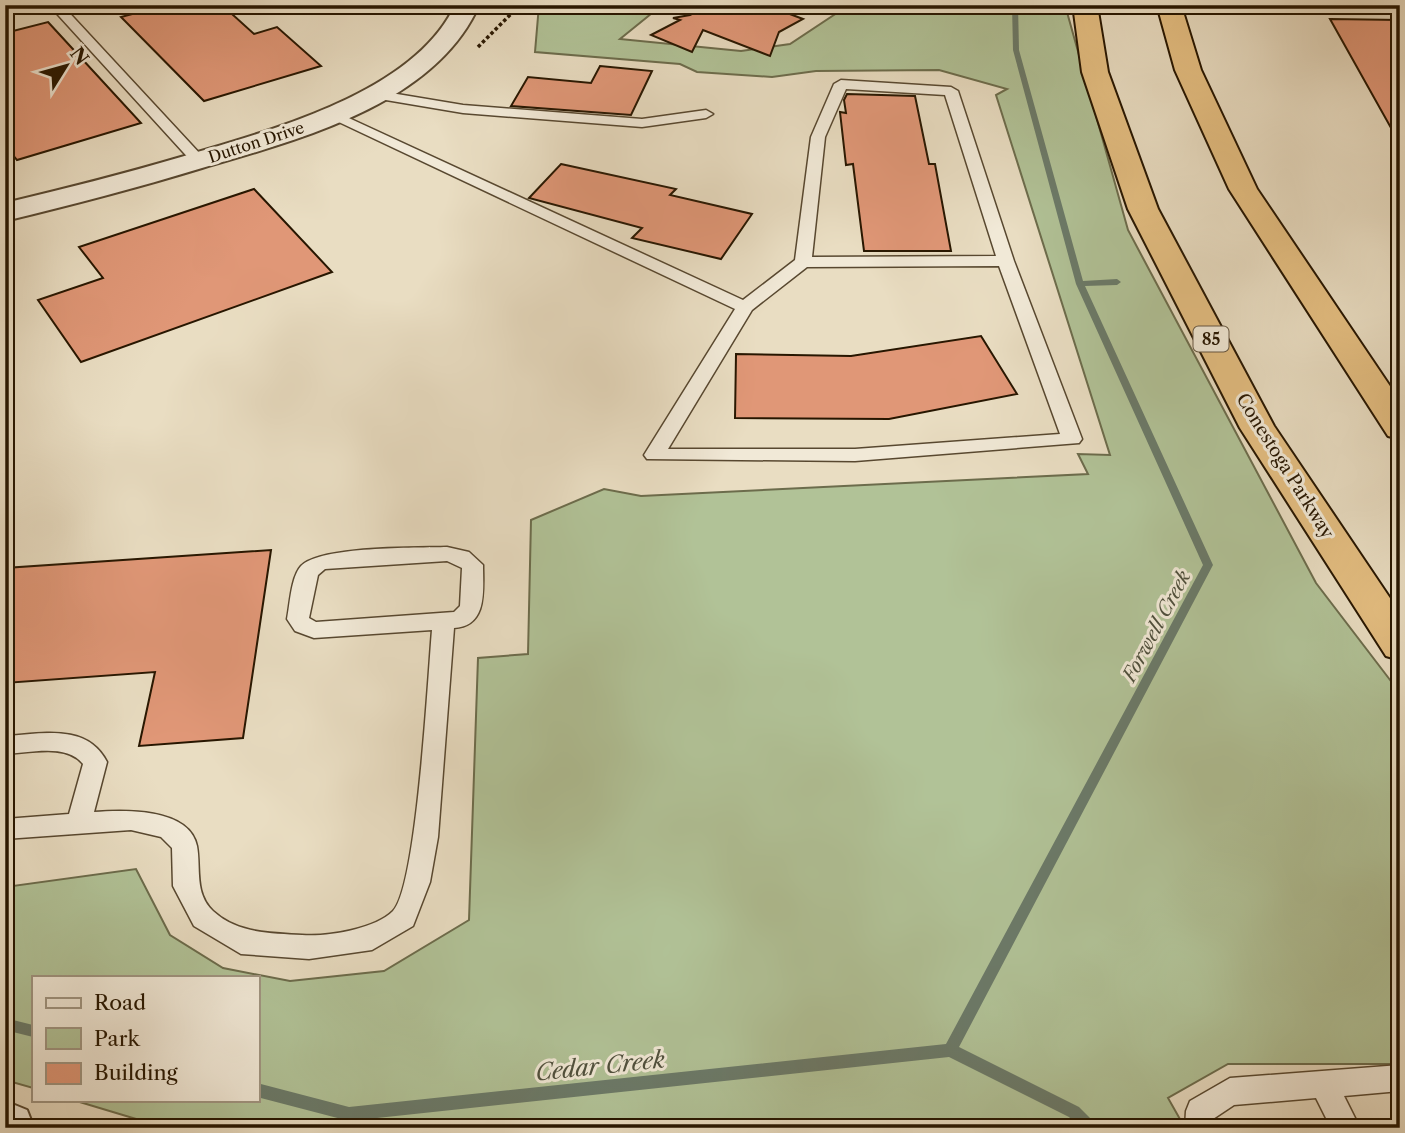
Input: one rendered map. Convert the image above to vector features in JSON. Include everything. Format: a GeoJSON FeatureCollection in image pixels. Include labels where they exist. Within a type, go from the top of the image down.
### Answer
{"type":"FeatureCollection","features":[{"type":"Feature","properties":{"kind":"highway","name":"Conestoga Parkway"},"geometry":{"type":"LineString","coordinates":[[1085,5],[1095,72],[1143,209],[1257,428],[1400,645]]}},
{"type":"Feature","properties":{"kind":"highway"},"geometry":{"type":"LineString","coordinates":[[1170,5],[1188,70],[1243,189],[1400,428]]}},
{"type":"Feature","properties":{"kind":"street","name":"Dutton Drive"},"geometry":{"type":"LineString","coordinates":[[5,212],[198,160],[333,116],[373,94],[440,47],[463,19],[467,5]]}},
{"type":"Feature","properties":{"kind":"lane"},"geometry":{"type":"LineString","coordinates":[[55,5],[198,160]]}},
{"type":"Feature","properties":{"kind":"lane"},"geometry":{"type":"LineString","coordinates":[[803,262],[818,137],[841,85],[951,91],[1006,261],[1072,439],[855,455],[654,455],[745,307],[803,262],[1006,261]]}},
{"type":"Feature","properties":{"kind":"lane"},"geometry":{"type":"LineString","coordinates":[[373,94],[463,109],[642,124],[706,114]]}},
{"type":"Feature","properties":{"kind":"lane"},"geometry":{"type":"LineString","coordinates":[[333,116],[745,307]]}},
{"type":"Feature","properties":{"kind":"lane"},"geometry":{"type":"LineString","coordinates":[[447,554],[462,557],[473,565],[471,609],[460,620],[444,622],[314,630],[303,625],[298,619],[308,572],[318,564],[331,560],[447,554]]}},
{"type":"Feature","properties":{"kind":"lane"},"geometry":{"type":"LineString","coordinates":[[5,829],[131,820],[168,828],[184,844],[186,886],[203,918],[241,942],[309,947],[372,937],[404,918],[417,882],[426,837],[444,622]]}},
{"type":"Feature","properties":{"kind":"lane"},"geometry":{"type":"LineString","coordinates":[[5,745],[65,741],[84,748],[95,762],[79,824]]}},
{"type":"Feature","properties":{"kind":"lane"},"geometry":{"type":"LineString","coordinates":[[1200,1128],[1200,1111],[1230,1092],[1400,1078]]}},
{"type":"Feature","properties":{"kind":"lane"},"geometry":{"type":"LineString","coordinates":[[1323,1084],[1346,1128]]}},
{"type":"Feature","properties":{"kind":"path"},"geometry":{"type":"LineString","coordinates":[[470,55],[520,5]]}},
{"type":"Feature","properties":{"kind":"green space"},"geometry":{"type":"Polygon","coordinates":[[[539,5],[662,5],[620,39],[741,51],[790,44],[849,5],[1065,5],[1128,230],[1316,583],[1400,693],[1400,1064],[1228,1064],[1168,1098],[1185,1128],[166,1128],[80,1102],[259,1102],[259,976],[32,976],[32,1088],[5,1080],[5,887],[136,869],[170,935],[223,968],[290,981],[384,971],[469,920],[478,658],[528,654],[531,520],[604,489],[641,496],[1088,474],[1078,454],[1110,455],[996,95],[1007,89],[939,70],[816,71],[772,77],[697,72],[680,64],[535,52],[539,5]]]}},
{"type":"Feature","properties":{"kind":"building"},"geometry":{"type":"Polygon","coordinates":[[[166,5],[222,5],[254,34],[277,27],[321,66],[204,101],[121,17],[166,5]]]}},
{"type":"Feature","properties":{"kind":"building"},"geometry":{"type":"Polygon","coordinates":[[[709,5],[725,10],[766,5],[803,19],[779,32],[770,56],[703,30],[692,52],[651,35],[680,20],[673,18],[690,15],[709,5]]]}},
{"type":"Feature","properties":{"kind":"building"},"geometry":{"type":"Polygon","coordinates":[[[1330,19],[1400,20],[1400,144],[1330,19]]]}},
{"type":"Feature","properties":{"kind":"building"},"geometry":{"type":"Polygon","coordinates":[[[48,22],[141,123],[17,160],[5,145],[5,33],[48,22]]]}},
{"type":"Feature","properties":{"kind":"building"},"geometry":{"type":"Polygon","coordinates":[[[600,66],[652,71],[631,115],[511,106],[528,77],[591,83],[600,66]]]}},
{"type":"Feature","properties":{"kind":"building"},"geometry":{"type":"Polygon","coordinates":[[[847,94],[915,96],[929,164],[935,164],[951,251],[864,251],[853,164],[846,165],[840,112],[846,113],[844,100],[847,94]]]}},
{"type":"Feature","properties":{"kind":"building"},"geometry":{"type":"Polygon","coordinates":[[[561,164],[676,189],[670,195],[752,214],[721,259],[632,238],[642,228],[529,198],[561,164]]]}},
{"type":"Feature","properties":{"kind":"building"},"geometry":{"type":"Polygon","coordinates":[[[254,189],[332,272],[81,362],[38,300],[103,278],[79,247],[254,189]]]}},
{"type":"Feature","properties":{"kind":"building"},"geometry":{"type":"Polygon","coordinates":[[[981,336],[1017,394],[889,419],[735,418],[736,354],[851,356],[981,336]]]}},
{"type":"Feature","properties":{"kind":"building"},"geometry":{"type":"Polygon","coordinates":[[[271,550],[243,738],[139,746],[155,672],[5,683],[5,568],[271,550]]]}},
{"type":"Feature","properties":{"kind":"waterway","name":"Forwell Creek"},"geometry":{"type":"LineString","coordinates":[[1015,5],[1016,50],[1080,284]]}},
{"type":"Feature","properties":{"kind":"waterway"},"geometry":{"type":"LineString","coordinates":[[1080,284],[1117,282]]}},
{"type":"Feature","properties":{"kind":"waterway","name":"Forwell Creek"},"geometry":{"type":"LineString","coordinates":[[950,1050],[1208,565],[1080,284]]}},
{"type":"Feature","properties":{"kind":"waterway","name":"Cedar Creek"},"geometry":{"type":"LineString","coordinates":[[5,1024],[32,1031]]}},
{"type":"Feature","properties":{"kind":"waterway","name":"Cedar Creek"},"geometry":{"type":"LineString","coordinates":[[259,1091],[349,1114],[950,1050]]}},
{"type":"Feature","properties":{"kind":"waterway","name":"Forwell Creek"},"geometry":{"type":"LineString","coordinates":[[950,1050],[1074,1112],[1090,1128]]}}]}
